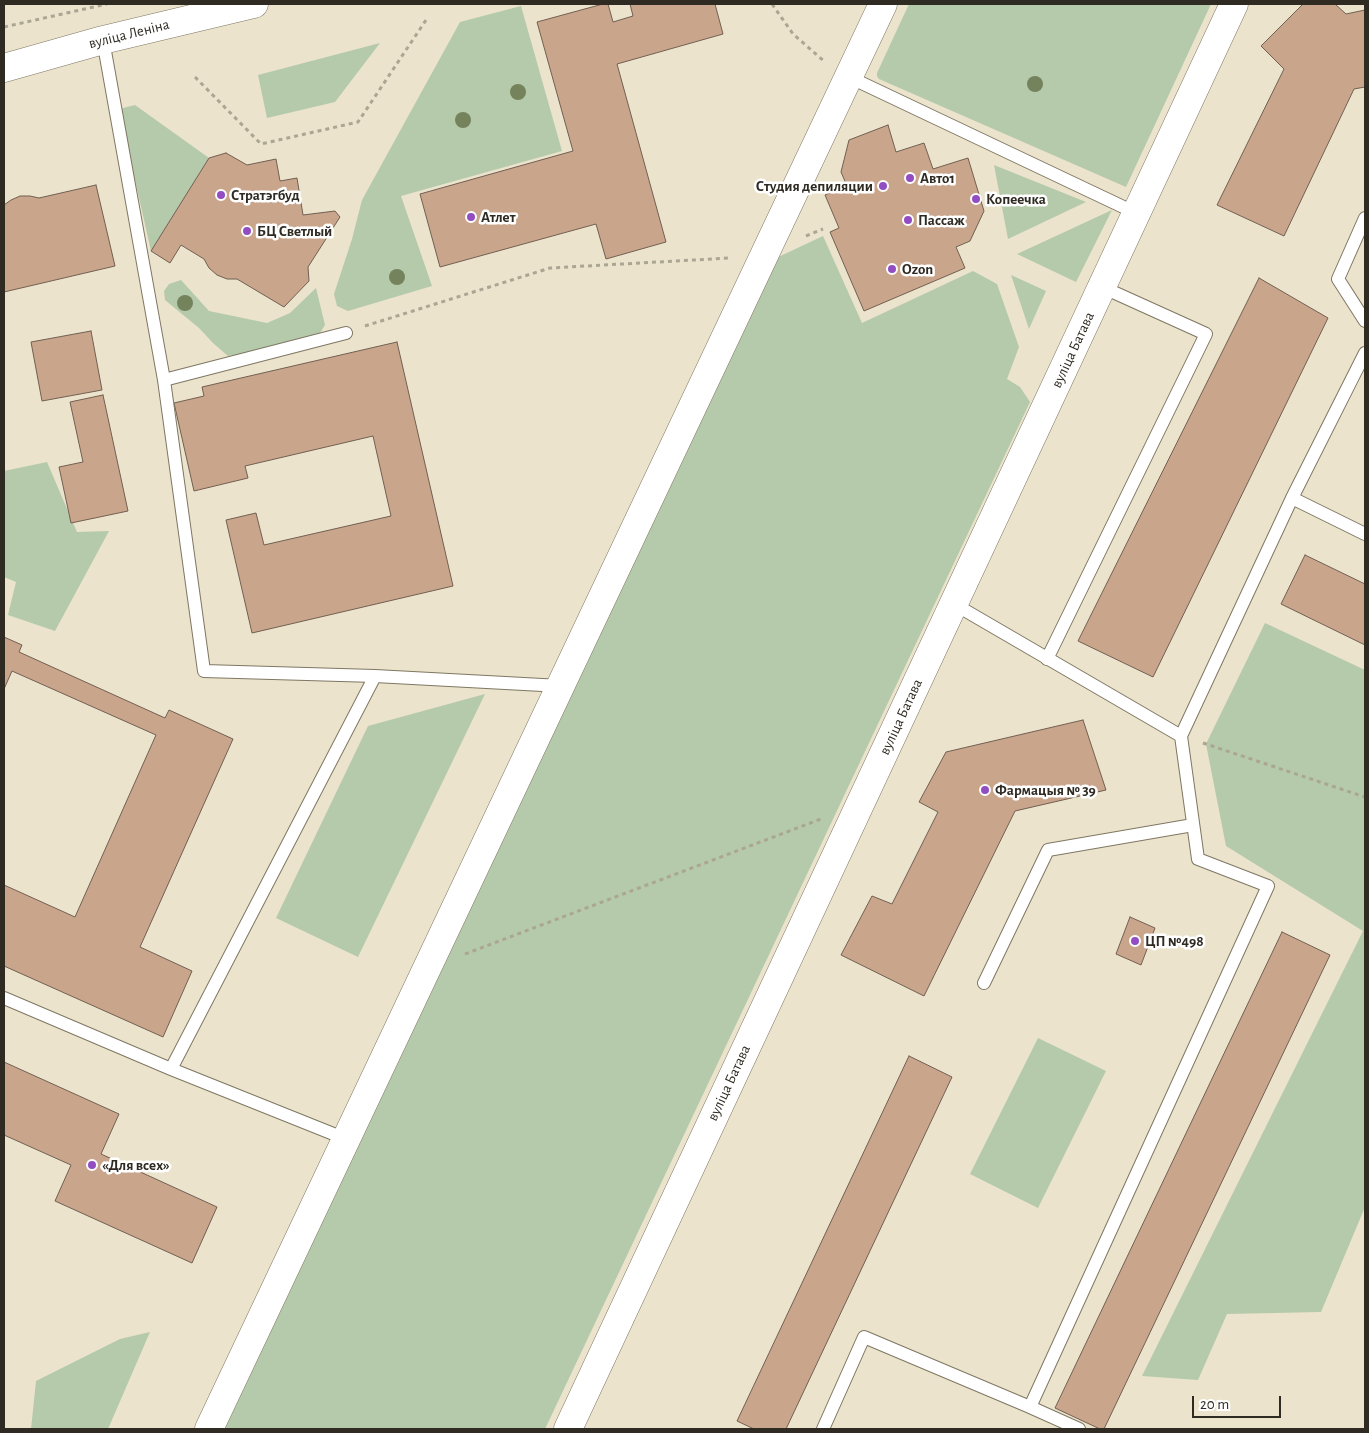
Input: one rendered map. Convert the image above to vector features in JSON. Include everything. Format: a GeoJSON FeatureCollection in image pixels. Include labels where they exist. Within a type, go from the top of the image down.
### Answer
{"type":"FeatureCollection","features":[{"type":"Feature","properties":{"kind":"street","name":"вуліца Леніна"},"geometry":{"type":"LineString","coordinates":[[4,68],[103,40],[254,4]]}},
{"type":"Feature","properties":{"kind":"street"},"geometry":{"type":"LineString","coordinates":[[209,1429],[883,4]]}},
{"type":"Feature","properties":{"kind":"street","name":"вуліца Батава"},"geometry":{"type":"LineString","coordinates":[[573,1428],[860,804],[1234,4]]}},
{"type":"Feature","properties":{"kind":"lane"},"geometry":{"type":"LineString","coordinates":[[103,40],[164,380],[204,671],[375,676],[560,686]]}},
{"type":"Feature","properties":{"kind":"lane"},"geometry":{"type":"LineString","coordinates":[[848,77],[1136,213]]}},
{"type":"Feature","properties":{"kind":"lane"},"geometry":{"type":"LineString","coordinates":[[1365,218],[1338,279],[1365,321]]}},
{"type":"Feature","properties":{"kind":"lane"},"geometry":{"type":"LineString","coordinates":[[1047,659],[1206,334],[1102,287]]}},
{"type":"Feature","properties":{"kind":"lane"},"geometry":{"type":"LineString","coordinates":[[164,380],[344,333]]}},
{"type":"Feature","properties":{"kind":"lane"},"geometry":{"type":"LineString","coordinates":[[1030,1407],[1268,886],[1198,858],[1181,736],[1292,498],[1365,353]]}},
{"type":"Feature","properties":{"kind":"lane"},"geometry":{"type":"LineString","coordinates":[[1292,498],[1365,534]]}},
{"type":"Feature","properties":{"kind":"lane"},"geometry":{"type":"LineString","coordinates":[[954,604],[1181,736]]}},
{"type":"Feature","properties":{"kind":"lane"},"geometry":{"type":"LineString","coordinates":[[171,1068],[375,676]]}},
{"type":"Feature","properties":{"kind":"lane"},"geometry":{"type":"LineString","coordinates":[[984,983],[1048,850],[1193,825]]}},
{"type":"Feature","properties":{"kind":"lane"},"geometry":{"type":"LineString","coordinates":[[4,998],[171,1068],[346,1138]]}},
{"type":"Feature","properties":{"kind":"lane"},"geometry":{"type":"LineString","coordinates":[[822,1429],[864,1337],[1079,1429]]}},
{"type":"Feature","properties":{"kind":"path"},"geometry":{"type":"LineString","coordinates":[[4,27],[107,4]]}},
{"type":"Feature","properties":{"kind":"path"},"geometry":{"type":"LineString","coordinates":[[772,4],[793,34],[829,65],[848,77]]}},
{"type":"Feature","properties":{"kind":"path"},"geometry":{"type":"LineString","coordinates":[[195,77],[261,144],[358,122],[428,17]]}},
{"type":"Feature","properties":{"kind":"path"},"geometry":{"type":"LineString","coordinates":[[344,333],[550,268],[764,257],[823,228]]}},
{"type":"Feature","properties":{"kind":"path"},"geometry":{"type":"LineString","coordinates":[[1181,736],[1365,797]]}},
{"type":"Feature","properties":{"kind":"path"},"geometry":{"type":"LineString","coordinates":[[427,969],[860,804]]}},
{"type":"Feature","properties":{"kind":"green space"},"geometry":{"type":"Polygon","coordinates":[[[909,4],[1211,4],[1126,187],[879,79],[877,73],[909,4]]]}},
{"type":"Feature","properties":{"kind":"green space"},"geometry":{"type":"Polygon","coordinates":[[[521,6],[562,151],[401,196],[432,286],[348,311],[337,306],[334,294],[352,239],[362,200],[460,22],[521,6]]]}},
{"type":"Feature","properties":{"kind":"green space"},"geometry":{"type":"Polygon","coordinates":[[[380,43],[335,102],[267,118],[258,75],[380,43]]]}},
{"type":"Feature","properties":{"kind":"green space"},"geometry":{"type":"Polygon","coordinates":[[[135,105],[209,158],[151,251],[119,109],[135,105]]]}},
{"type":"Feature","properties":{"kind":"green space"},"geometry":{"type":"Polygon","coordinates":[[[994,165],[1086,202],[1008,239],[994,165]]]}},
{"type":"Feature","properties":{"kind":"green space"},"geometry":{"type":"Polygon","coordinates":[[[1112,210],[1076,282],[1017,254],[1112,210]]]}},
{"type":"Feature","properties":{"kind":"green space"},"geometry":{"type":"Polygon","coordinates":[[[823,236],[862,323],[973,271],[997,284],[1019,347],[1007,379],[1020,387],[1030,402],[545,1429],[223,1429],[772,260],[823,236]]]}},
{"type":"Feature","properties":{"kind":"green space"},"geometry":{"type":"Polygon","coordinates":[[[1011,275],[1046,291],[1029,329],[1011,275]]]}},
{"type":"Feature","properties":{"kind":"green space"},"geometry":{"type":"Polygon","coordinates":[[[181,280],[209,311],[267,323],[290,313],[316,288],[325,325],[318,336],[264,350],[228,356],[199,328],[165,300],[164,291],[169,284],[181,280]]]}},
{"type":"Feature","properties":{"kind":"green space"},"geometry":{"type":"Polygon","coordinates":[[[47,462],[77,532],[109,531],[55,631],[8,615],[16,582],[4,577],[4,471],[47,462]]]}},
{"type":"Feature","properties":{"kind":"green space"},"geometry":{"type":"Polygon","coordinates":[[[1265,623],[1365,670],[1365,1207],[1321,1312],[1227,1314],[1198,1380],[1142,1376],[1363,931],[1226,846],[1206,744],[1265,623]]]}},
{"type":"Feature","properties":{"kind":"green space"},"geometry":{"type":"Polygon","coordinates":[[[485,694],[358,957],[276,918],[368,726],[485,694]]]}},
{"type":"Feature","properties":{"kind":"green space"},"geometry":{"type":"Polygon","coordinates":[[[1038,1038],[1106,1071],[1038,1208],[970,1174],[1038,1038]]]}},
{"type":"Feature","properties":{"kind":"green space"},"geometry":{"type":"Polygon","coordinates":[[[150,1332],[108,1429],[31,1429],[36,1381],[120,1339],[150,1332]]]}},
{"type":"Feature","properties":{"kind":"building"},"geometry":{"type":"Polygon","coordinates":[[[608,4],[613,22],[633,16],[630,4],[715,4],[723,34],[617,64],[666,242],[606,259],[596,224],[440,267],[420,194],[573,151],[537,22],[608,4]]]}},
{"type":"Feature","properties":{"kind":"building"},"geometry":{"type":"Polygon","coordinates":[[[1303,4],[1335,4],[1346,14],[1365,10],[1365,87],[1354,89],[1284,236],[1217,205],[1284,69],[1261,46],[1303,4]]]}},
{"type":"Feature","properties":{"kind":"building","name":"Пассаж"},"geometry":{"type":"Polygon","coordinates":[[[888,125],[896,152],[924,143],[933,169],[968,158],[984,211],[970,241],[956,247],[965,268],[864,311],[830,232],[839,228],[825,195],[847,186],[841,172],[849,140],[888,125]]]}},
{"type":"Feature","properties":{"kind":"building","name":"БЦ Светлый"},"geometry":{"type":"Polygon","coordinates":[[[226,153],[247,165],[276,159],[280,181],[297,178],[303,215],[335,211],[340,217],[308,267],[309,281],[284,307],[237,279],[227,279],[217,275],[209,268],[204,259],[181,245],[170,263],[151,251],[209,158],[226,153]]]}},
{"type":"Feature","properties":{"kind":"building"},"geometry":{"type":"Polygon","coordinates":[[[96,185],[115,266],[4,292],[4,205],[20,196],[39,198],[96,185]]]}},
{"type":"Feature","properties":{"kind":"building"},"geometry":{"type":"Polygon","coordinates":[[[1259,278],[1328,318],[1153,677],[1078,641],[1259,278]]]}},
{"type":"Feature","properties":{"kind":"building"},"geometry":{"type":"Polygon","coordinates":[[[91,331],[102,390],[42,401],[31,342],[91,331]]]}},
{"type":"Feature","properties":{"kind":"building"},"geometry":{"type":"Polygon","coordinates":[[[397,342],[453,586],[252,633],[226,520],[256,513],[264,545],[391,516],[373,436],[245,466],[248,478],[194,491],[174,403],[204,396],[202,387],[397,342]]]}},
{"type":"Feature","properties":{"kind":"building"},"geometry":{"type":"Polygon","coordinates":[[[103,395],[128,511],[71,523],[59,467],[83,462],[70,402],[103,395]]]}},
{"type":"Feature","properties":{"kind":"building"},"geometry":{"type":"Polygon","coordinates":[[[1305,555],[1365,584],[1365,645],[1281,604],[1305,555]]]}},
{"type":"Feature","properties":{"kind":"building"},"geometry":{"type":"Polygon","coordinates":[[[4,637],[22,645],[19,652],[165,718],[169,710],[233,739],[140,947],[192,971],[163,1037],[4,966],[4,885],[75,917],[156,735],[12,671],[4,689],[4,637]]]}},
{"type":"Feature","properties":{"kind":"building"},"geometry":{"type":"Polygon","coordinates":[[[1083,720],[1106,790],[1015,811],[924,996],[841,955],[872,896],[892,904],[938,812],[919,802],[946,752],[1083,720]]]}},
{"type":"Feature","properties":{"kind":"building","name":"ЦП №498"},"geometry":{"type":"Polygon","coordinates":[[[1130,917],[1155,928],[1141,965],[1116,954],[1130,917]]]}},
{"type":"Feature","properties":{"kind":"building"},"geometry":{"type":"Polygon","coordinates":[[[1282,932],[1330,955],[1104,1429],[1100,1429],[1055,1408],[1282,932]]]}},
{"type":"Feature","properties":{"kind":"building"},"geometry":{"type":"Polygon","coordinates":[[[909,1056],[952,1077],[786,1429],[754,1429],[737,1421],[909,1056]]]}},
{"type":"Feature","properties":{"kind":"building"},"geometry":{"type":"Polygon","coordinates":[[[4,1062],[119,1114],[101,1154],[217,1207],[192,1263],[55,1201],[71,1165],[4,1135],[4,1062]]]}},
{"type":"Feature","properties":{"kind":"place","name":"Авто1"},"geometry":{"type":"Point","coordinates":[910,178]}},
{"type":"Feature","properties":{"kind":"place","name":"Студия депиляции"},"geometry":{"type":"Point","coordinates":[883,186]}},
{"type":"Feature","properties":{"kind":"place","name":"Стратэгбуд"},"geometry":{"type":"Point","coordinates":[221,195]}},
{"type":"Feature","properties":{"kind":"place","name":"Копеечка"},"geometry":{"type":"Point","coordinates":[976,199]}},
{"type":"Feature","properties":{"kind":"place","name":"Атлет"},"geometry":{"type":"Point","coordinates":[471,217]}},
{"type":"Feature","properties":{"kind":"place","name":"Пассаж"},"geometry":{"type":"Point","coordinates":[908,220]}},
{"type":"Feature","properties":{"kind":"place","name":"БЦ Светлый"},"geometry":{"type":"Point","coordinates":[247,231]}},
{"type":"Feature","properties":{"kind":"place","name":"Ozon"},"geometry":{"type":"Point","coordinates":[892,269]}},
{"type":"Feature","properties":{"kind":"place","name":"Фармацыя № 39"},"geometry":{"type":"Point","coordinates":[985,790]}},
{"type":"Feature","properties":{"kind":"place","name":"ЦП №498"},"geometry":{"type":"Point","coordinates":[1135,941]}},
{"type":"Feature","properties":{"kind":"place","name":"«Для всех»"},"geometry":{"type":"Point","coordinates":[92,1165]}}]}
